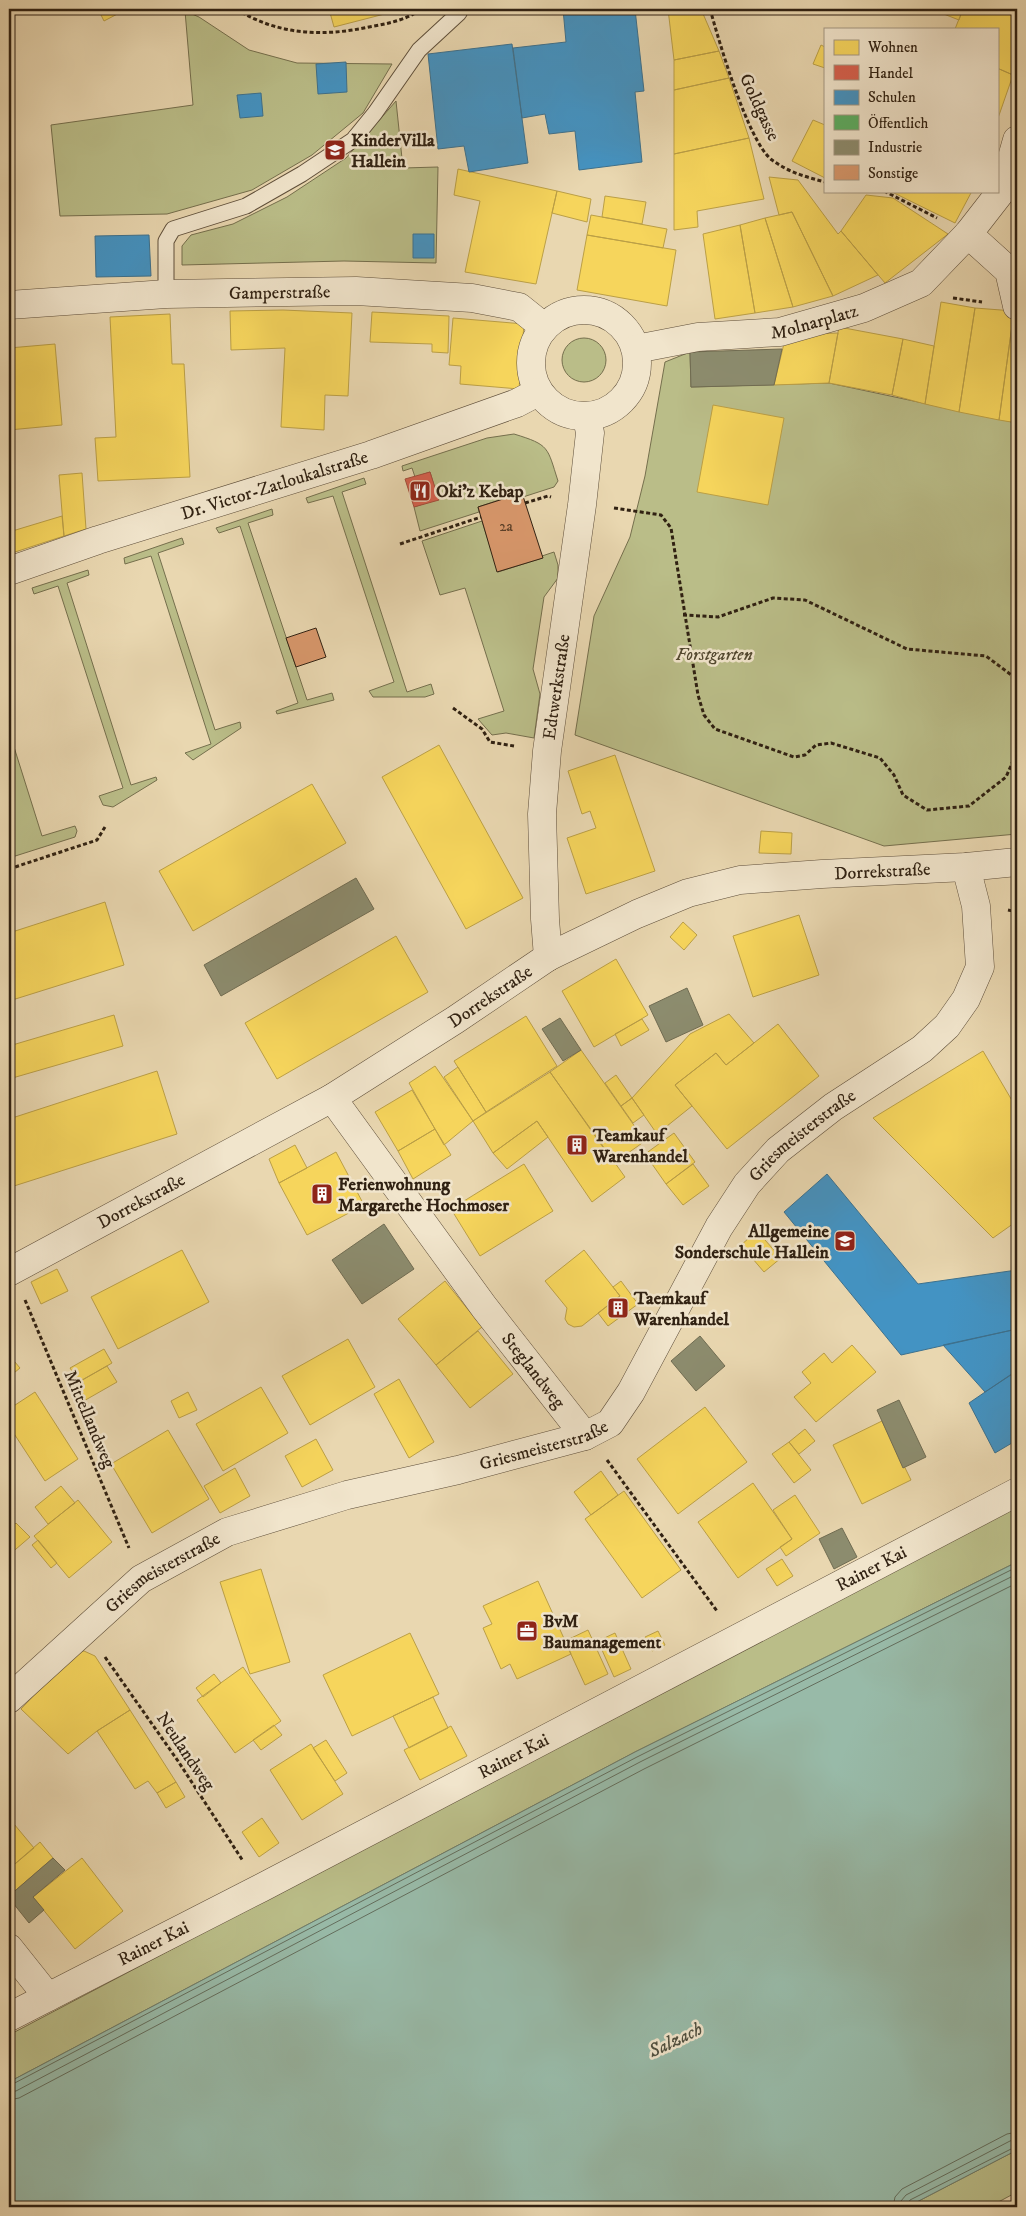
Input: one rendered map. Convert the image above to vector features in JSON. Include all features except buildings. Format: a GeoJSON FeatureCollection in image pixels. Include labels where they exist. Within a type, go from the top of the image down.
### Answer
{"type":"FeatureCollection","features":[{"type":"Feature","properties":{"kind":"street","name":"Molnarplatz"},"geometry":{"type":"LineString","coordinates":[[636,349],[698,337],[780,332],[864,308],[921,283],[1010,187],[1017,140]]}},
{"type":"Feature","properties":{"kind":"street"},"geometry":{"type":"LineString","coordinates":[[968,234],[1010,271],[1017,306]]}},
{"type":"Feature","properties":{"kind":"street","name":"Gamperstraße"},"geometry":{"type":"LineString","coordinates":[[9,305],[166,294],[356,291],[472,298],[519,307],[544,327]]}},
{"type":"Feature","properties":{"kind":"street"},"geometry":{"type":"LineString","coordinates":[[592,309],[613,318],[627,331],[636,349],[637,373],[627,396],[610,410],[587,417],[571,416],[538,392],[533,376],[531,352],[544,327],[559,315],[592,309]]}},
{"type":"Feature","properties":{"kind":"street","name":"Dr. Victor-Zatloukalstraße"},"geometry":{"type":"LineString","coordinates":[[9,571],[98,540],[371,455],[517,403],[538,392]]}},
{"type":"Feature","properties":{"kind":"street","name":"Edtwerkstraße"},"geometry":{"type":"LineString","coordinates":[[548,957],[542,814],[547,751],[582,505],[590,433],[587,417]]}},
{"type":"Feature","properties":{"kind":"street","name":"Dorrekstraße"},"geometry":{"type":"LineString","coordinates":[[11,1271],[332,1098],[455,1020],[548,957],[636,914],[688,893],[740,880],[966,867],[1017,862]]}},
{"type":"Feature","properties":{"kind":"street","name":"Griesmeisterstraße"},"geometry":{"type":"LineString","coordinates":[[9,1699],[141,1579],[227,1532],[347,1495],[458,1470],[585,1436],[610,1424],[631,1392],[719,1227],[747,1184],[778,1150],[828,1111],[922,1049],[947,1026],[966,999],[980,966],[976,906],[966,867]]}},
{"type":"Feature","properties":{"kind":"street","name":"Steglandweg"},"geometry":{"type":"LineString","coordinates":[[332,1098],[484,1308],[585,1436]]}},
{"type":"Feature","properties":{"kind":"street","name":"Rainer Kai"},"geometry":{"type":"LineString","coordinates":[[9,2017],[738,1640],[1017,1492]]}},
{"type":"Feature","properties":{"kind":"street"},"geometry":{"type":"LineString","coordinates":[[9,1948],[48,1996]]}},
{"type":"Feature","properties":{"kind":"lane"},"geometry":{"type":"LineString","coordinates":[[166,294],[166,241],[173,229],[246,206],[302,174],[353,140],[375,113],[419,50],[459,13],[457,9]]}},
{"type":"Feature","properties":{"kind":"path"},"geometry":{"type":"LineString","coordinates":[[236,9],[275,28],[300,32],[329,33],[395,22],[423,9]]}},
{"type":"Feature","properties":{"kind":"path","name":"Goldgasse"},"geometry":{"type":"LineString","coordinates":[[710,9],[728,71],[756,140],[770,160],[794,173],[824,182]]}},
{"type":"Feature","properties":{"kind":"path"},"geometry":{"type":"LineString","coordinates":[[886,192],[968,234]]}},
{"type":"Feature","properties":{"kind":"path"},"geometry":{"type":"LineString","coordinates":[[921,283],[950,297],[1017,306]]}},
{"type":"Feature","properties":{"kind":"path"},"geometry":{"type":"LineString","coordinates":[[637,510],[661,516],[671,528],[683,615],[694,660],[698,694],[704,715],[715,729],[794,757],[805,755],[816,745],[831,743],[880,758],[894,775],[903,795],[927,810],[969,806],[1006,777],[1017,752]]}},
{"type":"Feature","properties":{"kind":"path"},"geometry":{"type":"LineString","coordinates":[[400,544],[481,517]]}},
{"type":"Feature","properties":{"kind":"path"},"geometry":{"type":"LineString","coordinates":[[683,615],[718,617],[773,598],[805,600],[907,649],[986,656],[1014,677],[1017,684]]}},
{"type":"Feature","properties":{"kind":"path"},"geometry":{"type":"LineString","coordinates":[[453,708],[482,729],[490,742],[547,751]]}},
{"type":"Feature","properties":{"kind":"path"},"geometry":{"type":"LineString","coordinates":[[9,869],[97,840],[105,827]]}},
{"type":"Feature","properties":{"kind":"path","name":"Mittellandweg"},"geometry":{"type":"LineString","coordinates":[[11,1271],[141,1579]]}},
{"type":"Feature","properties":{"kind":"path"},"geometry":{"type":"LineString","coordinates":[[585,1436],[611,1464],[738,1640]]}},
{"type":"Feature","properties":{"kind":"path","name":"Neulandweg"},"geometry":{"type":"LineString","coordinates":[[86,1630],[178,1761],[261,1888]]}},
{"type":"Feature","properties":{"kind":"path"},"geometry":{"type":"LineString","coordinates":[[1010,2207],[1017,2204]]}},
{"type":"Feature","properties":{"kind":"green space"},"geometry":{"type":"Polygon","coordinates":[[[185,11],[199,17],[249,50],[297,63],[392,64],[363,113],[312,155],[252,190],[167,214],[60,216],[51,125],[193,105],[185,11]]]}},
{"type":"Feature","properties":{"kind":"green space"},"geometry":{"type":"Polygon","coordinates":[[[396,101],[403,168],[438,167],[436,263],[344,261],[182,265],[182,246],[191,235],[233,224],[287,197],[346,158],[396,101]]]}},
{"type":"Feature","properties":{"kind":"green space"},"geometry":{"type":"Polygon","coordinates":[[[580,338],[588,338],[600,344],[606,360],[600,376],[588,382],[580,382],[568,376],[562,364],[562,356],[568,344],[580,338]]]}},
{"type":"Feature","properties":{"kind":"green space","name":"Forstgarten"},"geometry":{"type":"Polygon","coordinates":[[[690,352],[691,387],[829,383],[1017,423],[1017,834],[884,846],[575,735],[594,616],[630,537],[645,476],[665,362],[690,352]]]}},
{"type":"Feature","properties":{"kind":"green space"},"geometry":{"type":"Polygon","coordinates":[[[514,434],[535,441],[549,454],[558,481],[554,487],[523,497],[521,493],[478,507],[479,512],[420,531],[414,507],[438,499],[430,472],[415,477],[412,468],[403,471],[402,466],[487,438],[514,434]]]}},
{"type":"Feature","properties":{"kind":"green space"},"geometry":{"type":"Polygon","coordinates":[[[364,478],[366,484],[342,492],[407,692],[431,684],[434,694],[425,697],[373,697],[369,691],[394,682],[333,496],[308,503],[306,498],[364,478]]]}},
{"type":"Feature","properties":{"kind":"green space"},"geometry":{"type":"Polygon","coordinates":[[[272,509],[273,515],[248,523],[307,700],[332,693],[334,700],[277,714],[276,711],[298,703],[240,526],[219,533],[216,528],[272,509]]]}},
{"type":"Feature","properties":{"kind":"green space"},"geometry":{"type":"Polygon","coordinates":[[[482,521],[498,572],[542,558],[542,556],[554,552],[558,565],[558,578],[544,597],[533,669],[540,694],[534,738],[506,733],[492,735],[478,719],[504,711],[465,588],[440,595],[422,541],[482,521]]]}},
{"type":"Feature","properties":{"kind":"green space"},"geometry":{"type":"Polygon","coordinates":[[[182,538],[184,544],[158,553],[215,730],[240,722],[241,728],[193,760],[185,753],[211,744],[151,556],[125,564],[124,558],[182,538]]]}},
{"type":"Feature","properties":{"kind":"green space"},"geometry":{"type":"Polygon","coordinates":[[[88,570],[89,575],[67,583],[131,785],[156,777],[157,780],[113,807],[103,805],[99,796],[123,788],[58,586],[34,594],[32,588],[88,570]]]}},
{"type":"Feature","properties":{"kind":"green space"},"geometry":{"type":"Polygon","coordinates":[[[14,747],[42,836],[75,826],[77,831],[75,837],[9,858],[9,754],[12,753],[11,748],[14,747]]]}},
{"type":"Feature","properties":{"kind":"green space"},"geometry":{"type":"Polygon","coordinates":[[[1017,1504],[1017,1562],[635,1752],[9,2082],[9,2035],[1017,1504]]]}},
{"type":"Feature","properties":{"kind":"green space"},"geometry":{"type":"Polygon","coordinates":[[[1017,2150],[1017,2192],[989,2207],[907,2207],[1017,2150]]]}},
{"type":"Feature","properties":{"kind":"water","name":"Salzach"},"geometry":{"type":"Polygon","coordinates":[[[1017,1562],[1017,2150],[907,2207],[9,2207],[9,2082],[635,1752],[1017,1562]]]}},
{"type":"Feature","properties":{"kind":"place","name":"KinderVilla Hallein"},"geometry":{"type":"Point","coordinates":[335,150]}},
{"type":"Feature","properties":{"kind":"place","name":"Oki'z Kebap"},"geometry":{"type":"Point","coordinates":[420,491]}},
{"type":"Feature","properties":{"kind":"place","name":"Teamkauf Warenhandel"},"geometry":{"type":"Point","coordinates":[577,1145]}},
{"type":"Feature","properties":{"kind":"place","name":"Ferienwohnung Margarethe Hochmoser"},"geometry":{"type":"Point","coordinates":[322,1194]}},
{"type":"Feature","properties":{"kind":"place","name":"Allgemeine Sonderschule Hallein"},"geometry":{"type":"Point","coordinates":[845,1241]}},
{"type":"Feature","properties":{"kind":"place","name":"Taemkauf Warenhandel"},"geometry":{"type":"Point","coordinates":[618,1308]}},
{"type":"Feature","properties":{"kind":"place","name":"BvM Baumanagement"},"geometry":{"type":"Point","coordinates":[527,1631]}}]}
